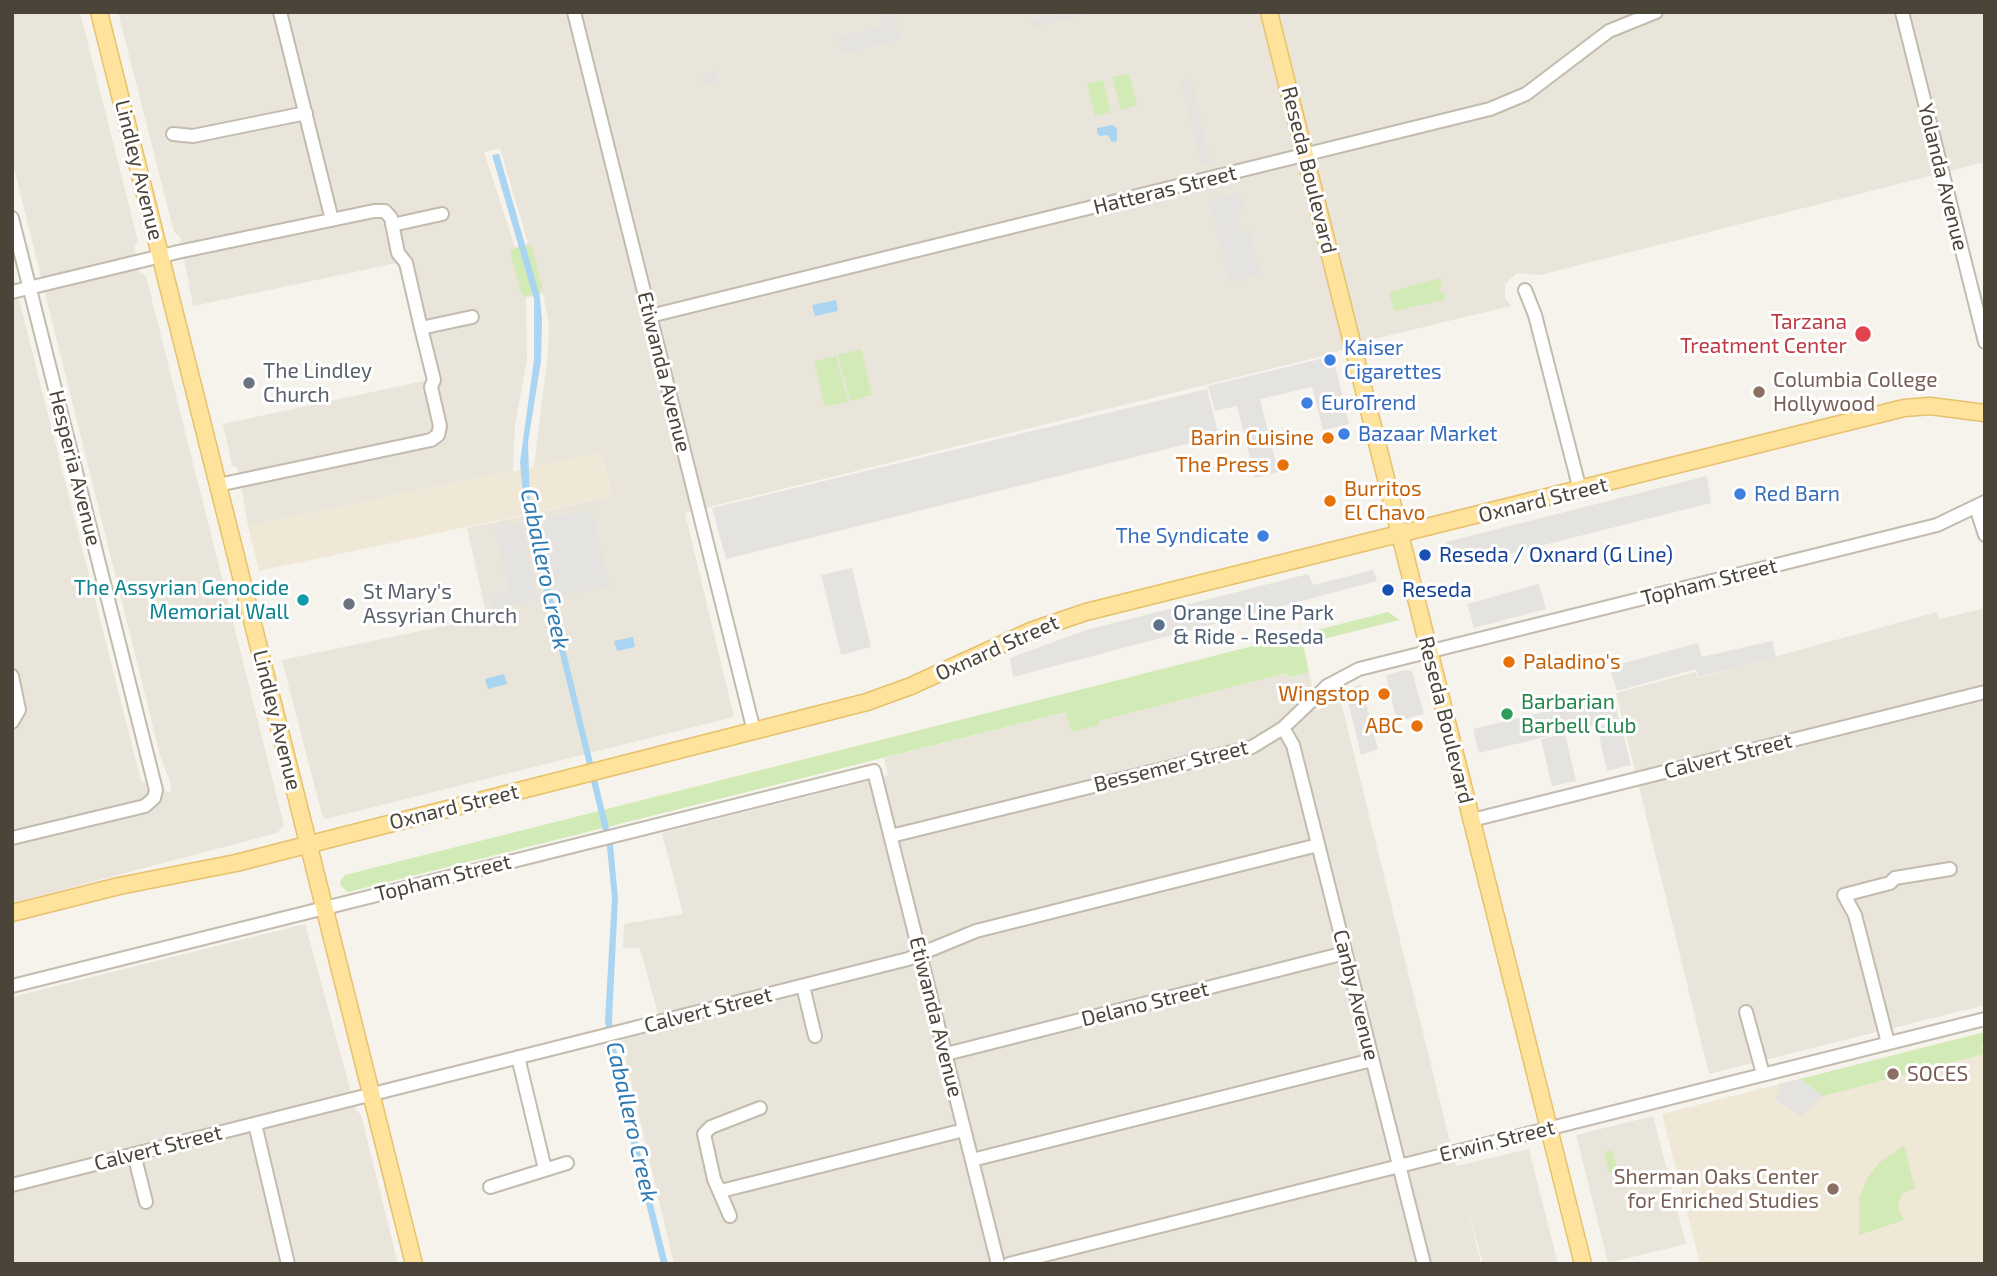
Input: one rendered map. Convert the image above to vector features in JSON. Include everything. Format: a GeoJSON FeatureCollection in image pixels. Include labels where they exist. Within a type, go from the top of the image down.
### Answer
{"type":"FeatureCollection","features":[{"type":"Feature","properties":{"kind":"main road","name":"Lindley Avenue"},"geometry":{"type":"LineString","coordinates":[[99,12],[414,1264]]}},
{"type":"Feature","properties":{"kind":"main road","name":"Reseda Boulevard"},"geometry":{"type":"LineString","coordinates":[[1269,12],[1583,1264]]}},
{"type":"Feature","properties":{"kind":"main road","name":"Oxnard Street"},"geometry":{"type":"LineString","coordinates":[[12,913],[119,886],[208,870],[890,695],[1033,629],[1086,612],[1400,536],[1904,408],[1930,406],[1985,413]]}},
{"type":"Feature","properties":{"kind":"street"},"geometry":{"type":"LineString","coordinates":[[280,12],[332,220]]}},
{"type":"Feature","properties":{"kind":"street","name":"Etiwanda Avenue"},"geometry":{"type":"LineString","coordinates":[[574,12],[754,731]]}},
{"type":"Feature","properties":{"kind":"street","name":"Hatteras Street"},"geometry":{"type":"LineString","coordinates":[[650,316],[1305,156],[1511,102],[1547,81],[1609,31],[1656,12]]}},
{"type":"Feature","properties":{"kind":"street","name":"Yolanda Avenue"},"geometry":{"type":"LineString","coordinates":[[1902,12],[1985,342]]}},
{"type":"Feature","properties":{"kind":"street"},"geometry":{"type":"LineString","coordinates":[[173,134],[193,136],[306,113]]}},
{"type":"Feature","properties":{"kind":"street"},"geometry":{"type":"LineString","coordinates":[[12,292],[161,255],[384,210],[392,225],[398,253],[406,263],[433,380],[431,387],[440,426],[438,435],[431,440],[218,485]]}},
{"type":"Feature","properties":{"kind":"street"},"geometry":{"type":"LineString","coordinates":[[392,225],[442,214]]}},
{"type":"Feature","properties":{"kind":"street","name":"Hesperia Avenue"},"geometry":{"type":"LineString","coordinates":[[12,218],[154,776],[154,798],[145,806],[12,838]]}},
{"type":"Feature","properties":{"kind":"street"},"geometry":{"type":"LineString","coordinates":[[1525,290],[1535,315],[1580,490]]}},
{"type":"Feature","properties":{"kind":"street"},"geometry":{"type":"LineString","coordinates":[[421,328],[471,317]]}},
{"type":"Feature","properties":{"kind":"street"},"geometry":{"type":"LineString","coordinates":[[1980,504],[1985,535]]}},
{"type":"Feature","properties":{"kind":"street","name":"Topham Street"},"geometry":{"type":"LineString","coordinates":[[1429,651],[1937,525],[1980,504]]}},
{"type":"Feature","properties":{"kind":"street","name":"Bessemer Street"},"geometry":{"type":"LineString","coordinates":[[891,836],[1252,747],[1283,728],[1338,678],[1359,669],[1429,651]]}},
{"type":"Feature","properties":{"kind":"street"},"geometry":{"type":"LineString","coordinates":[[12,676],[19,710],[12,722]]}},
{"type":"Feature","properties":{"kind":"street","name":"Calvert Street"},"geometry":{"type":"LineString","coordinates":[[1472,820],[1985,692]]}},
{"type":"Feature","properties":{"kind":"street","name":"Canby Avenue"},"geometry":{"type":"LineString","coordinates":[[1283,728],[1293,745],[1424,1264]]}},
{"type":"Feature","properties":{"kind":"street","name":"Etiwanda Avenue"},"geometry":{"type":"LineString","coordinates":[[874,771],[998,1264]]}},
{"type":"Feature","properties":{"kind":"street","name":"Topham Street"},"geometry":{"type":"LineString","coordinates":[[12,986],[874,771]]}},
{"type":"Feature","properties":{"kind":"street","name":"Calvert Street"},"geometry":{"type":"LineString","coordinates":[[12,1185],[921,956],[976,931],[1318,845]]}},
{"type":"Feature","properties":{"kind":"street"},"geometry":{"type":"LineString","coordinates":[[1888,1043],[1855,915],[1844,895],[1919,872],[1950,869]]}},
{"type":"Feature","properties":{"kind":"street","name":"Delano Street"},"geometry":{"type":"LineString","coordinates":[[946,1054],[1345,953]]}},
{"type":"Feature","properties":{"kind":"street"},"geometry":{"type":"LineString","coordinates":[[803,985],[815,1036]]}},
{"type":"Feature","properties":{"kind":"street"},"geometry":{"type":"LineString","coordinates":[[1746,1012],[1763,1074]]}},
{"type":"Feature","properties":{"kind":"street","name":"Erwin Street"},"geometry":{"type":"LineString","coordinates":[[1009,1264],[1985,1019]]}},
{"type":"Feature","properties":{"kind":"street"},"geometry":{"type":"LineString","coordinates":[[518,1057],[545,1169]]}},
{"type":"Feature","properties":{"kind":"street"},"geometry":{"type":"LineString","coordinates":[[972,1160],[1372,1060]]}},
{"type":"Feature","properties":{"kind":"street"},"geometry":{"type":"LineString","coordinates":[[730,1216],[714,1179],[704,1134],[711,1127],[760,1108]]}},
{"type":"Feature","properties":{"kind":"street"},"geometry":{"type":"LineString","coordinates":[[255,1124],[288,1264]]}},
{"type":"Feature","properties":{"kind":"street"},"geometry":{"type":"LineString","coordinates":[[721,1191],[964,1130]]}},
{"type":"Feature","properties":{"kind":"street"},"geometry":{"type":"LineString","coordinates":[[134,1154],[146,1202]]}},
{"type":"Feature","properties":{"kind":"street"},"geometry":{"type":"LineString","coordinates":[[490,1187],[567,1163]]}},
{"type":"Feature","properties":{"kind":"shaded area"},"geometry":{"type":"Polygon","coordinates":[[[12,12],[80,12],[138,241],[134,246],[140,273],[146,276],[284,825],[277,833],[12,903],[12,272],[141,781],[170,793],[171,784],[160,755],[12,160],[12,12]]]}},
{"type":"Feature","properties":{"kind":"shaded area"},"geometry":{"type":"Polygon","coordinates":[[[118,12],[1985,12],[1985,162],[1540,275],[1517,273],[1505,284],[1505,298],[1511,306],[1374,339],[1327,355],[685,513],[734,717],[326,819],[322,815],[282,660],[487,617],[467,528],[612,496],[601,453],[534,467],[548,352],[549,325],[543,294],[526,298],[527,360],[515,425],[513,471],[248,526],[238,469],[232,465],[223,424],[428,380],[401,268],[397,263],[193,306],[180,237],[174,232],[118,12]],[[500,148],[484,152],[515,247],[528,243],[500,148]]]}},
{"type":"Feature","properties":{"kind":"shaded area"},"geometry":{"type":"Polygon","coordinates":[[[879,12],[894,12],[901,39],[841,54],[837,38],[883,27],[879,12]]]}},
{"type":"Feature","properties":{"kind":"shaded area"},"geometry":{"type":"Polygon","coordinates":[[[1064,12],[1095,12],[1033,28],[1031,20],[1064,12]]]}},
{"type":"Feature","properties":{"kind":"shaded area"},"geometry":{"type":"Polygon","coordinates":[[[716,71],[719,82],[702,87],[699,75],[716,71]]]}},
{"type":"Feature","properties":{"kind":"shaded area"},"geometry":{"type":"Polygon","coordinates":[[[1191,78],[1211,163],[1201,165],[1180,81],[1191,78]]]}},
{"type":"Feature","properties":{"kind":"shaded area"},"geometry":{"type":"Polygon","coordinates":[[[1240,193],[1245,212],[1238,215],[1242,231],[1249,230],[1261,275],[1230,283],[1209,201],[1240,193]]]}},
{"type":"Feature","properties":{"kind":"shaded area"},"geometry":{"type":"Polygon","coordinates":[[[1333,356],[1349,424],[1323,430],[1312,387],[1260,399],[1278,472],[1255,478],[1237,406],[1215,411],[1208,386],[1333,356]]]}},
{"type":"Feature","properties":{"kind":"shaded area"},"geometry":{"type":"Polygon","coordinates":[[[1207,389],[1219,436],[726,559],[712,508],[1207,389]]]}},
{"type":"Feature","properties":{"kind":"shaded area"},"geometry":{"type":"Polygon","coordinates":[[[601,453],[612,496],[259,571],[248,526],[601,453]]]}},
{"type":"Feature","properties":{"kind":"shaded area"},"geometry":{"type":"Polygon","coordinates":[[[1707,476],[1711,503],[1464,565],[1462,557],[1450,560],[1446,542],[1707,476]]]}},
{"type":"Feature","properties":{"kind":"shaded area"},"geometry":{"type":"Polygon","coordinates":[[[593,510],[609,588],[557,596],[541,518],[593,510]]]}},
{"type":"Feature","properties":{"kind":"shaded area"},"geometry":{"type":"Polygon","coordinates":[[[521,524],[538,598],[492,609],[489,596],[509,592],[495,527],[521,524]]]}},
{"type":"Feature","properties":{"kind":"shaded area"},"geometry":{"type":"Polygon","coordinates":[[[852,568],[871,647],[841,655],[821,575],[852,568]]]}},
{"type":"Feature","properties":{"kind":"shaded area","name":"Orange Line Park & Ride - Reseda"},"geometry":{"type":"Polygon","coordinates":[[[1373,570],[1377,581],[1013,677],[1010,658],[1086,630],[1308,574],[1313,585],[1373,570]]]}},
{"type":"Feature","properties":{"kind":"shaded area"},"geometry":{"type":"Polygon","coordinates":[[[1539,584],[1546,609],[1474,628],[1467,604],[1539,584]]]}},
{"type":"Feature","properties":{"kind":"shaded area"},"geometry":{"type":"Polygon","coordinates":[[[1985,608],[1985,1005],[1709,1074],[1616,693],[1695,672],[1698,678],[1937,612],[1940,619],[1985,608]]]}},
{"type":"Feature","properties":{"kind":"shaded area"},"geometry":{"type":"Polygon","coordinates":[[[1772,641],[1776,657],[1698,677],[1696,669],[1617,691],[1609,667],[1698,643],[1702,657],[1772,641]]]}},
{"type":"Feature","properties":{"kind":"shaded area"},"geometry":{"type":"Polygon","coordinates":[[[1412,671],[1424,714],[1397,721],[1386,675],[1412,671]]]}},
{"type":"Feature","properties":{"kind":"shaded area"},"geometry":{"type":"Polygon","coordinates":[[[1309,672],[1317,711],[1339,694],[1456,1166],[1529,1149],[1558,1264],[1483,1264],[1468,1209],[1481,1264],[674,1264],[621,1040],[662,1029],[640,948],[623,948],[624,924],[683,914],[662,833],[888,776],[884,758],[1067,712],[1072,732],[1099,724],[1099,721],[1287,673],[1289,677],[1309,672]]]}},
{"type":"Feature","properties":{"kind":"shaded area"},"geometry":{"type":"Polygon","coordinates":[[[1361,684],[1378,749],[1361,755],[1345,690],[1361,684]]]}},
{"type":"Feature","properties":{"kind":"shaded area"},"geometry":{"type":"Polygon","coordinates":[[[1613,695],[1619,719],[1479,753],[1473,729],[1613,695]]]}},
{"type":"Feature","properties":{"kind":"shaded area"},"geometry":{"type":"Polygon","coordinates":[[[1620,721],[1631,765],[1607,771],[1597,726],[1620,721]]]}},
{"type":"Feature","properties":{"kind":"shaded area"},"geometry":{"type":"Polygon","coordinates":[[[1565,734],[1576,781],[1552,786],[1541,739],[1565,734]]]}},
{"type":"Feature","properties":{"kind":"shaded area"},"geometry":{"type":"Polygon","coordinates":[[[305,924],[356,1110],[361,1115],[398,1264],[12,1264],[12,997],[305,924]]]}},
{"type":"Feature","properties":{"kind":"shaded area","name":"Sherman Oaks Center for Enriched Studies"},"geometry":{"type":"Polygon","coordinates":[[[1985,1032],[1985,1264],[1700,1264],[1662,1114],[1985,1032]]]}},
{"type":"Feature","properties":{"kind":"shaded area"},"geometry":{"type":"Polygon","coordinates":[[[1800,1079],[1823,1096],[1802,1117],[1774,1099],[1780,1091],[1778,1084],[1800,1079]]]}},
{"type":"Feature","properties":{"kind":"shaded area"},"geometry":{"type":"Polygon","coordinates":[[[1653,1116],[1686,1244],[1608,1263],[1576,1135],[1653,1116]]]}},
{"type":"Feature","properties":{"kind":"green space"},"geometry":{"type":"Polygon","coordinates":[[[1129,73],[1137,105],[1121,110],[1112,77],[1129,73]]]}},
{"type":"Feature","properties":{"kind":"green space"},"geometry":{"type":"Polygon","coordinates":[[[1103,80],[1111,112],[1095,116],[1087,84],[1103,80]]]}},
{"type":"Feature","properties":{"kind":"green space"},"geometry":{"type":"Polygon","coordinates":[[[528,245],[532,247],[542,287],[540,293],[525,296],[521,293],[510,253],[512,249],[528,245]]]}},
{"type":"Feature","properties":{"kind":"green space"},"geometry":{"type":"Polygon","coordinates":[[[1440,278],[1442,287],[1439,288],[1440,292],[1443,291],[1445,300],[1394,311],[1389,292],[1440,278]]]}},
{"type":"Feature","properties":{"kind":"green space"},"geometry":{"type":"Polygon","coordinates":[[[861,349],[872,395],[850,401],[838,355],[861,349]]]}},
{"type":"Feature","properties":{"kind":"green space"},"geometry":{"type":"Polygon","coordinates":[[[836,356],[848,401],[825,407],[814,361],[836,356]]]}},
{"type":"Feature","properties":{"kind":"green space"},"geometry":{"type":"Polygon","coordinates":[[[1388,612],[1400,620],[1303,644],[1309,672],[1289,677],[1287,673],[1099,721],[1099,725],[1072,732],[1066,712],[348,892],[341,886],[340,882],[345,875],[1388,612]]]}},
{"type":"Feature","properties":{"kind":"green space"},"geometry":{"type":"Polygon","coordinates":[[[1985,1032],[1985,1043],[1981,1045],[1984,1054],[1823,1096],[1800,1079],[1985,1032]]]}},
{"type":"Feature","properties":{"kind":"green space"},"geometry":{"type":"Polygon","coordinates":[[[1904,1145],[1915,1189],[1903,1193],[1899,1200],[1898,1208],[1904,1220],[1859,1235],[1859,1199],[1868,1177],[1880,1162],[1904,1145]]]}},
{"type":"Feature","properties":{"kind":"green space"},"geometry":{"type":"Polygon","coordinates":[[[1612,1150],[1618,1171],[1609,1173],[1604,1152],[1612,1150]]]}},
{"type":"Feature","properties":{"kind":"water"},"geometry":{"type":"Polygon","coordinates":[[[1112,125],[1117,128],[1117,141],[1112,142],[1108,135],[1100,136],[1097,133],[1097,128],[1112,125]]]}},
{"type":"Feature","properties":{"kind":"water","name":"Caballero Creek"},"geometry":{"type":"Polygon","coordinates":[[[499,154],[540,297],[541,361],[528,442],[530,505],[613,845],[618,898],[612,1020],[619,1068],[668,1264],[661,1264],[613,1070],[605,1021],[612,897],[607,847],[524,506],[520,462],[534,360],[534,299],[492,155],[499,154]]]}},
{"type":"Feature","properties":{"kind":"water"},"geometry":{"type":"Polygon","coordinates":[[[836,300],[838,311],[815,316],[812,305],[836,300]]]}},
{"type":"Feature","properties":{"kind":"water"},"geometry":{"type":"Polygon","coordinates":[[[633,637],[635,647],[617,651],[614,641],[633,637]]]}},
{"type":"Feature","properties":{"kind":"water"},"geometry":{"type":"Polygon","coordinates":[[[504,674],[507,684],[488,689],[485,679],[504,674]]]}},
{"type":"Feature","properties":{"kind":"place","name":"Tarzana Treatment Center"},"geometry":{"type":"Point","coordinates":[1863,334]}},
{"type":"Feature","properties":{"kind":"place","name":"Kaiser Cigarettes"},"geometry":{"type":"Point","coordinates":[1330,360]}},
{"type":"Feature","properties":{"kind":"place","name":"The Lindley Church"},"geometry":{"type":"Point","coordinates":[249,383]}},
{"type":"Feature","properties":{"kind":"place","name":"Columbia College Hollywood"},"geometry":{"type":"Point","coordinates":[1759,392]}},
{"type":"Feature","properties":{"kind":"place","name":"EuroTrend"},"geometry":{"type":"Point","coordinates":[1307,403]}},
{"type":"Feature","properties":{"kind":"place","name":"Bazaar Market"},"geometry":{"type":"Point","coordinates":[1344,434]}},
{"type":"Feature","properties":{"kind":"place","name":"Barin Cuisine"},"geometry":{"type":"Point","coordinates":[1328,438]}},
{"type":"Feature","properties":{"kind":"place","name":"The Press"},"geometry":{"type":"Point","coordinates":[1283,465]}},
{"type":"Feature","properties":{"kind":"place","name":"Red Barn"},"geometry":{"type":"Point","coordinates":[1740,494]}},
{"type":"Feature","properties":{"kind":"place","name":"Burritos El Chavo"},"geometry":{"type":"Point","coordinates":[1330,501]}},
{"type":"Feature","properties":{"kind":"place","name":"The Syndicate"},"geometry":{"type":"Point","coordinates":[1263,536]}},
{"type":"Feature","properties":{"kind":"place","name":"Reseda / Oxnard (G Line)"},"geometry":{"type":"Point","coordinates":[1425,555]}},
{"type":"Feature","properties":{"kind":"place","name":"Reseda"},"geometry":{"type":"Point","coordinates":[1388,590]}},
{"type":"Feature","properties":{"kind":"place","name":"The Assyrian Genocide Memorial Wall"},"geometry":{"type":"Point","coordinates":[303,600]}},
{"type":"Feature","properties":{"kind":"place","name":"St Mary's Assyrian Church"},"geometry":{"type":"Point","coordinates":[349,604]}},
{"type":"Feature","properties":{"kind":"place","name":"Orange Line Park & Ride - Reseda"},"geometry":{"type":"Point","coordinates":[1159,625]}},
{"type":"Feature","properties":{"kind":"place","name":"Paladino's"},"geometry":{"type":"Point","coordinates":[1509,662]}},
{"type":"Feature","properties":{"kind":"place","name":"Wingstop"},"geometry":{"type":"Point","coordinates":[1384,694]}},
{"type":"Feature","properties":{"kind":"place","name":"Barbarian Barbell Club"},"geometry":{"type":"Point","coordinates":[1507,714]}},
{"type":"Feature","properties":{"kind":"place","name":"ABC"},"geometry":{"type":"Point","coordinates":[1417,726]}},
{"type":"Feature","properties":{"kind":"place","name":"SOCES"},"geometry":{"type":"Point","coordinates":[1893,1074]}},
{"type":"Feature","properties":{"kind":"place","name":"Sherman Oaks Center for Enriched Studies"},"geometry":{"type":"Point","coordinates":[1833,1189]}}]}
